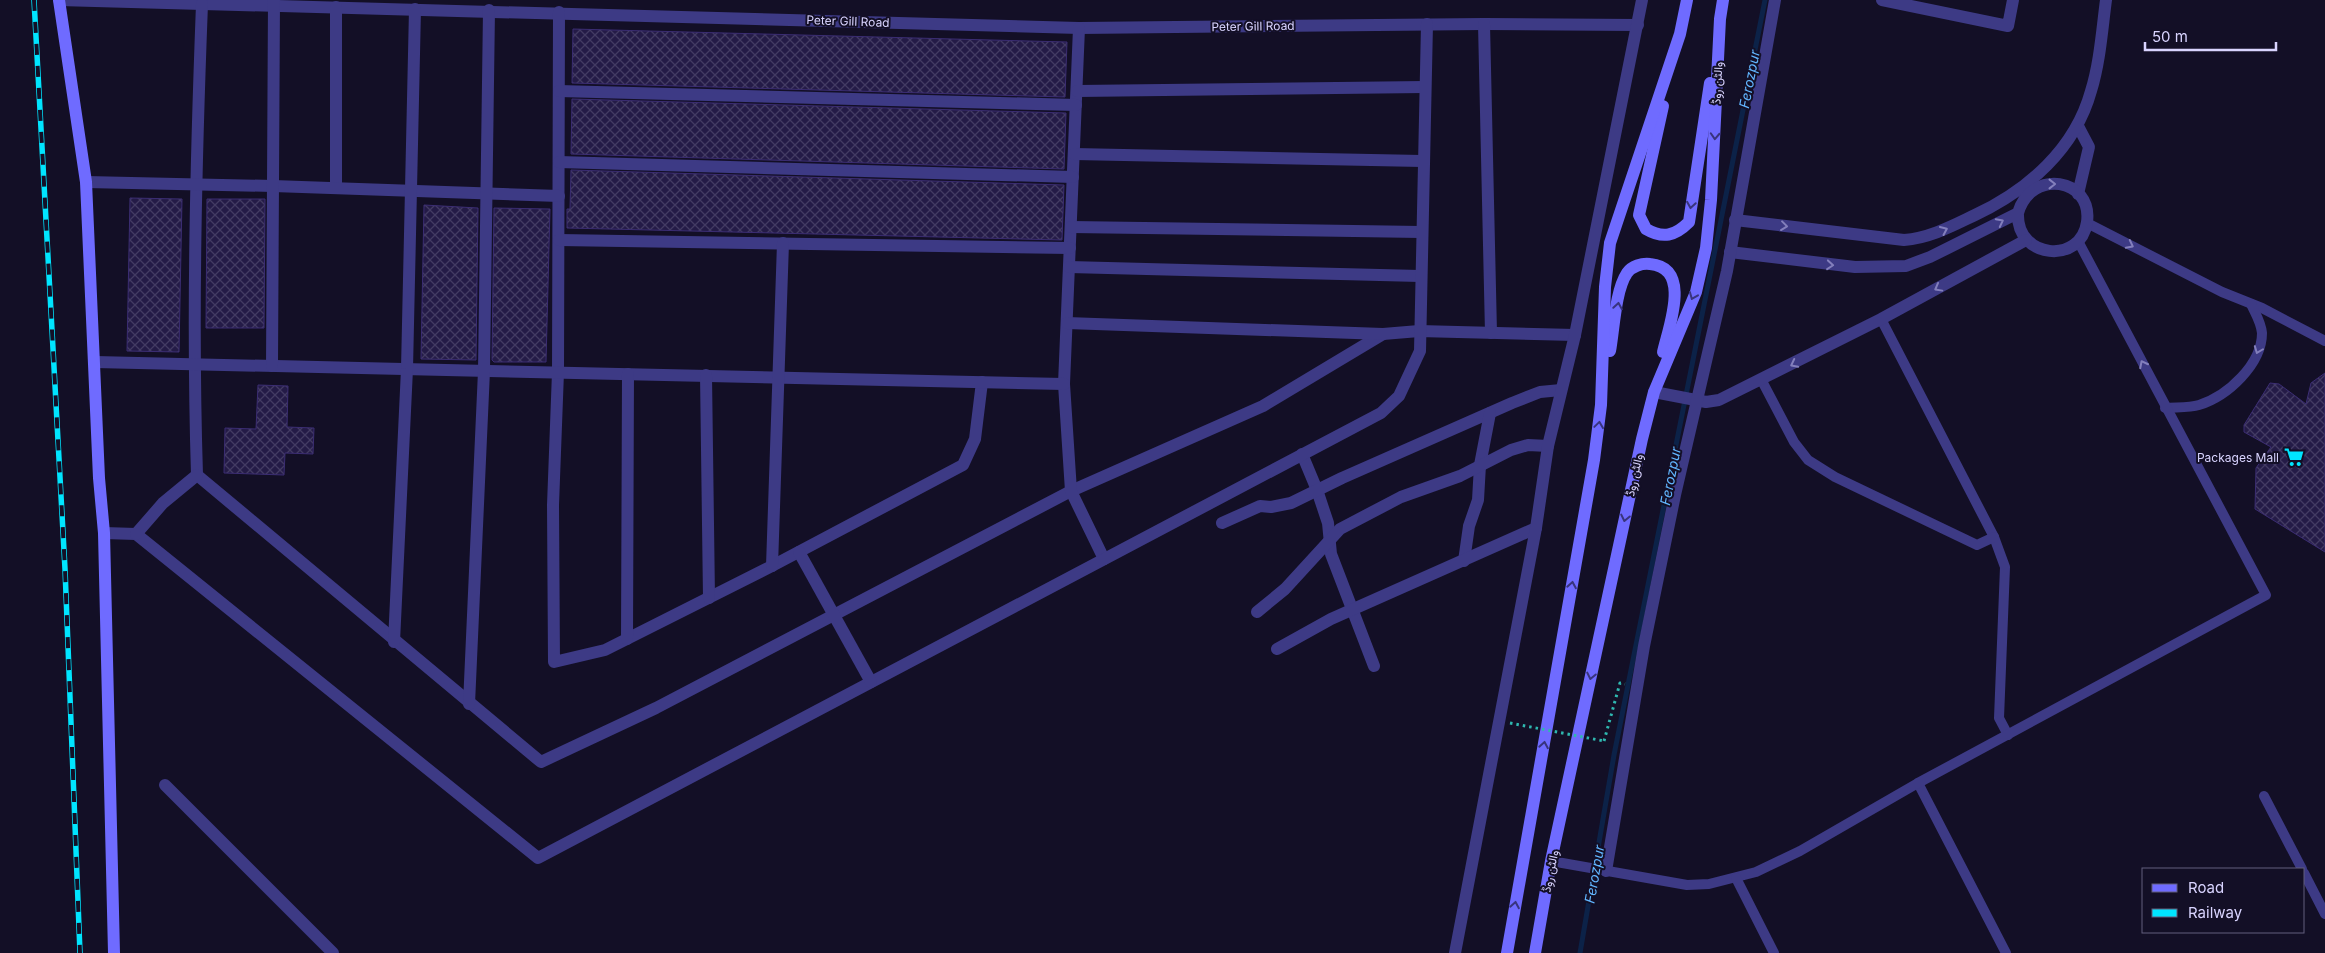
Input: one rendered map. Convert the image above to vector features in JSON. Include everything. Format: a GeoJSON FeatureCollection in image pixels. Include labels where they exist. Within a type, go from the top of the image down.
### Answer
{"type":"FeatureCollection","features":[{"type":"Feature","properties":{"kind":"main road"},"geometry":{"type":"LineString","coordinates":[[59,0],[86,182],[99,478],[104,533],[114,953]]}},
{"type":"Feature","properties":{"kind":"main road"},"geometry":{"type":"LineString","coordinates":[[1687,0],[1639,215],[1646,229],[1663,236],[1680,231],[1689,222],[1720,19]]}},
{"type":"Feature","properties":{"kind":"main road","name":"والٹن روڈ"},"geometry":{"type":"LineString","coordinates":[[1535,953],[1551,861],[1642,440],[1654,392],[1696,292],[1706,248],[1711,200],[1720,19],[1724,0]]}},
{"type":"Feature","properties":{"kind":"main road"},"geometry":{"type":"LineString","coordinates":[[1601,406],[1605,287],[1610,243],[1678,42]]}},
{"type":"Feature","properties":{"kind":"main road"},"geometry":{"type":"LineString","coordinates":[[1507,953],[1592,469],[1621,285],[1628,272],[1646,263],[1656,264],[1668,271],[1676,287],[1654,392]]}},
{"type":"Feature","properties":{"kind":"street","name":"Peter Gill Road"},"geometry":{"type":"LineString","coordinates":[[59,0],[202,4],[274,2],[336,7],[1079,28],[1427,24],[1638,25]]}},
{"type":"Feature","properties":{"kind":"street"},"geometry":{"type":"LineString","coordinates":[[1455,953],[1536,528],[1548,446],[1575,334],[1642,0]]}},
{"type":"Feature","properties":{"kind":"street"},"geometry":{"type":"LineString","coordinates":[[1612,872],[1644,646],[1675,495],[1730,252],[1775,0]]}},
{"type":"Feature","properties":{"kind":"street"},"geometry":{"type":"LineString","coordinates":[[1882,0],[2008,26],[2013,0]]}},
{"type":"Feature","properties":{"kind":"street"},"geometry":{"type":"LineString","coordinates":[[1735,220],[1896,240],[1922,238],[1987,210],[2044,170],[2078,126],[2094,78],[2106,0]]}},
{"type":"Feature","properties":{"kind":"street"},"geometry":{"type":"LineString","coordinates":[[272,366],[274,2]]}},
{"type":"Feature","properties":{"kind":"street"},"geometry":{"type":"LineString","coordinates":[[202,4],[193,364],[197,475],[394,642],[541,762],[656,708],[1071,491],[1263,406],[1383,334]]}},
{"type":"Feature","properties":{"kind":"street"},"geometry":{"type":"LineString","coordinates":[[336,7],[336,188]]}},
{"type":"Feature","properties":{"kind":"street"},"geometry":{"type":"LineString","coordinates":[[394,642],[407,369],[415,9]]}},
{"type":"Feature","properties":{"kind":"street"},"geometry":{"type":"LineString","coordinates":[[469,704],[484,371],[489,10]]}},
{"type":"Feature","properties":{"kind":"street"},"geometry":{"type":"LineString","coordinates":[[559,12],[558,372],[552,505],[554,662],[591,655],[627,639],[772,566],[963,465],[967,460],[975,439],[982,382]]}},
{"type":"Feature","properties":{"kind":"street"},"geometry":{"type":"LineString","coordinates":[[104,533],[136,534],[538,858],[1381,413],[1399,396],[1420,351],[1422,161],[1427,24]]}},
{"type":"Feature","properties":{"kind":"street"},"geometry":{"type":"LineString","coordinates":[[1484,24],[1491,333]]}},
{"type":"Feature","properties":{"kind":"street"},"geometry":{"type":"LineString","coordinates":[[1079,28],[1064,384],[1071,491],[1104,559]]}},
{"type":"Feature","properties":{"kind":"street"},"geometry":{"type":"LineString","coordinates":[[1076,91],[1425,87]]}},
{"type":"Feature","properties":{"kind":"street"},"geometry":{"type":"LineString","coordinates":[[559,91],[1076,105]]}},
{"type":"Feature","properties":{"kind":"street"},"geometry":{"type":"LineString","coordinates":[[2078,126],[2090,147],[2078,194]]}},
{"type":"Feature","properties":{"kind":"street"},"geometry":{"type":"LineString","coordinates":[[1074,154],[1422,161]]}},
{"type":"Feature","properties":{"kind":"street"},"geometry":{"type":"LineString","coordinates":[[559,162],[1073,177]]}},
{"type":"Feature","properties":{"kind":"street"},"geometry":{"type":"LineString","coordinates":[[86,182],[273,186],[559,196]]}},
{"type":"Feature","properties":{"kind":"street"},"geometry":{"type":"LineString","coordinates":[[2043,184],[2066,185],[2078,194],[2086,208],[2087,223],[2078,241],[2069,248],[2052,251],[2035,247],[2026,240],[2019,227],[2018,212],[2024,198],[2043,184]]}},
{"type":"Feature","properties":{"kind":"street"},"geometry":{"type":"LineString","coordinates":[[1730,252],[1855,267],[1906,266],[1924,260],[2018,212]]}},
{"type":"Feature","properties":{"kind":"street"},"geometry":{"type":"LineString","coordinates":[[1071,227],[1421,232]]}},
{"type":"Feature","properties":{"kind":"street"},"geometry":{"type":"LineString","coordinates":[[559,240],[1070,248]]}},
{"type":"Feature","properties":{"kind":"street"},"geometry":{"type":"LineString","coordinates":[[1654,392],[1706,402],[1720,400],[1762,381],[1881,319],[2026,240]]}},
{"type":"Feature","properties":{"kind":"street"},"geometry":{"type":"LineString","coordinates":[[772,566],[783,243]]}},
{"type":"Feature","properties":{"kind":"street"},"geometry":{"type":"LineString","coordinates":[[1069,268],[1420,276]]}},
{"type":"Feature","properties":{"kind":"street"},"geometry":{"type":"LineString","coordinates":[[1067,322],[1383,334],[1419,331],[1575,334]]}},
{"type":"Feature","properties":{"kind":"street"},"geometry":{"type":"LineString","coordinates":[[95,362],[1064,384]]}},
{"type":"Feature","properties":{"kind":"street"},"geometry":{"type":"LineString","coordinates":[[627,639],[628,374]]}},
{"type":"Feature","properties":{"kind":"street"},"geometry":{"type":"LineString","coordinates":[[706,376],[709,598]]}},
{"type":"Feature","properties":{"kind":"street"},"geometry":{"type":"LineString","coordinates":[[1222,523],[1260,506],[1271,507],[1291,503],[1540,392],[1561,390]]}},
{"type":"Feature","properties":{"kind":"street"},"geometry":{"type":"LineString","coordinates":[[1464,561],[1469,526],[1478,500],[1480,465],[1490,413]]}},
{"type":"Feature","properties":{"kind":"street"},"geometry":{"type":"LineString","coordinates":[[1257,612],[1285,589],[1340,529],[1401,497],[1460,476],[1512,450],[1528,445],[1548,446]]}},
{"type":"Feature","properties":{"kind":"street"},"geometry":{"type":"LineString","coordinates":[[1302,454],[1317,490],[1331,539],[1331,554],[1374,666]]}},
{"type":"Feature","properties":{"kind":"street"},"geometry":{"type":"LineString","coordinates":[[136,534],[163,503],[197,475]]}},
{"type":"Feature","properties":{"kind":"street"},"geometry":{"type":"LineString","coordinates":[[1277,649],[1351,610],[1536,528]]}},
{"type":"Feature","properties":{"kind":"street"},"geometry":{"type":"LineString","coordinates":[[799,552],[832,616],[871,682]]}},
{"type":"Feature","properties":{"kind":"street"},"geometry":{"type":"LineString","coordinates":[[165,785],[333,953]]}},
{"type":"Feature","properties":{"kind":"lane"},"geometry":{"type":"LineString","coordinates":[[2087,223],[2222,292],[2251,304],[2325,341]]}},
{"type":"Feature","properties":{"kind":"lane"},"geometry":{"type":"LineString","coordinates":[[1551,861],[1664,883],[1687,885],[1709,884],[1756,872],[1800,851],[1918,783],[2135,668],[2266,595],[2078,241]]}},
{"type":"Feature","properties":{"kind":"lane"},"geometry":{"type":"LineString","coordinates":[[2165,408],[2199,405],[2231,387],[2247,371],[2258,350],[2262,332],[2251,304]]}},
{"type":"Feature","properties":{"kind":"lane"},"geometry":{"type":"LineString","coordinates":[[1881,319],[1994,537],[2005,567],[1998,718],[2008,735]]}},
{"type":"Feature","properties":{"kind":"lane"},"geometry":{"type":"LineString","coordinates":[[1762,381],[1794,442],[1808,460],[1835,478],[1978,545],[1994,537]]}},
{"type":"Feature","properties":{"kind":"lane"},"geometry":{"type":"LineString","coordinates":[[1918,783],[2006,953]]}},
{"type":"Feature","properties":{"kind":"lane"},"geometry":{"type":"LineString","coordinates":[[2264,796],[2301,868]]}},
{"type":"Feature","properties":{"kind":"lane"},"geometry":{"type":"LineString","coordinates":[[2305,875],[2325,914]]}},
{"type":"Feature","properties":{"kind":"lane"},"geometry":{"type":"LineString","coordinates":[[1736,878],[1774,953]]}},
{"type":"Feature","properties":{"kind":"path"},"geometry":{"type":"LineString","coordinates":[[1510,724],[1604,741],[1620,683]]}},
{"type":"Feature","properties":{"kind":"building"},"geometry":{"type":"Polygon","coordinates":[[[573,29],[1067,42],[1065,97],[572,83],[573,29]]]}},
{"type":"Feature","properties":{"kind":"building"},"geometry":{"type":"Polygon","coordinates":[[[572,99],[1066,113],[1064,169],[571,154],[572,99]]]}},
{"type":"Feature","properties":{"kind":"building"},"geometry":{"type":"Polygon","coordinates":[[[571,170],[1064,185],[1062,240],[567,228],[567,209],[570,209],[571,170]]]}},
{"type":"Feature","properties":{"kind":"building"},"geometry":{"type":"Polygon","coordinates":[[[130,198],[182,199],[179,352],[127,351],[130,198]]]}},
{"type":"Feature","properties":{"kind":"building"},"geometry":{"type":"Polygon","coordinates":[[[207,199],[265,199],[264,328],[206,328],[207,199]]]}},
{"type":"Feature","properties":{"kind":"building"},"geometry":{"type":"Polygon","coordinates":[[[424,205],[478,208],[476,360],[421,359],[424,205]]]}},
{"type":"Feature","properties":{"kind":"building"},"geometry":{"type":"Polygon","coordinates":[[[494,208],[550,209],[546,362],[494,362],[492,360],[494,208]]]}},
{"type":"Feature","properties":{"kind":"building","name":"Packages Mall"},"geometry":{"type":"Polygon","coordinates":[[[2325,373],[2325,552],[2255,509],[2256,468],[2271,447],[2244,432],[2244,425],[2270,383],[2279,384],[2306,404],[2311,383],[2325,373]]]}},
{"type":"Feature","properties":{"kind":"building"},"geometry":{"type":"Polygon","coordinates":[[[258,385],[288,386],[287,427],[314,428],[313,454],[285,453],[284,475],[224,473],[225,428],[256,429],[258,385]]]}},
{"type":"Feature","properties":{"kind":"waterway","name":"Ferozpur"},"geometry":{"type":"LineString","coordinates":[[1580,953],[1614,755],[1765,0]]}},
{"type":"Feature","properties":{"kind":"railway"},"geometry":{"type":"LineString","coordinates":[[34,0],[65,569],[80,953]]}},
{"type":"Feature","properties":{"kind":"place","name":"Packages Mall"},"geometry":{"type":"Point","coordinates":[2294,457]}}]}
